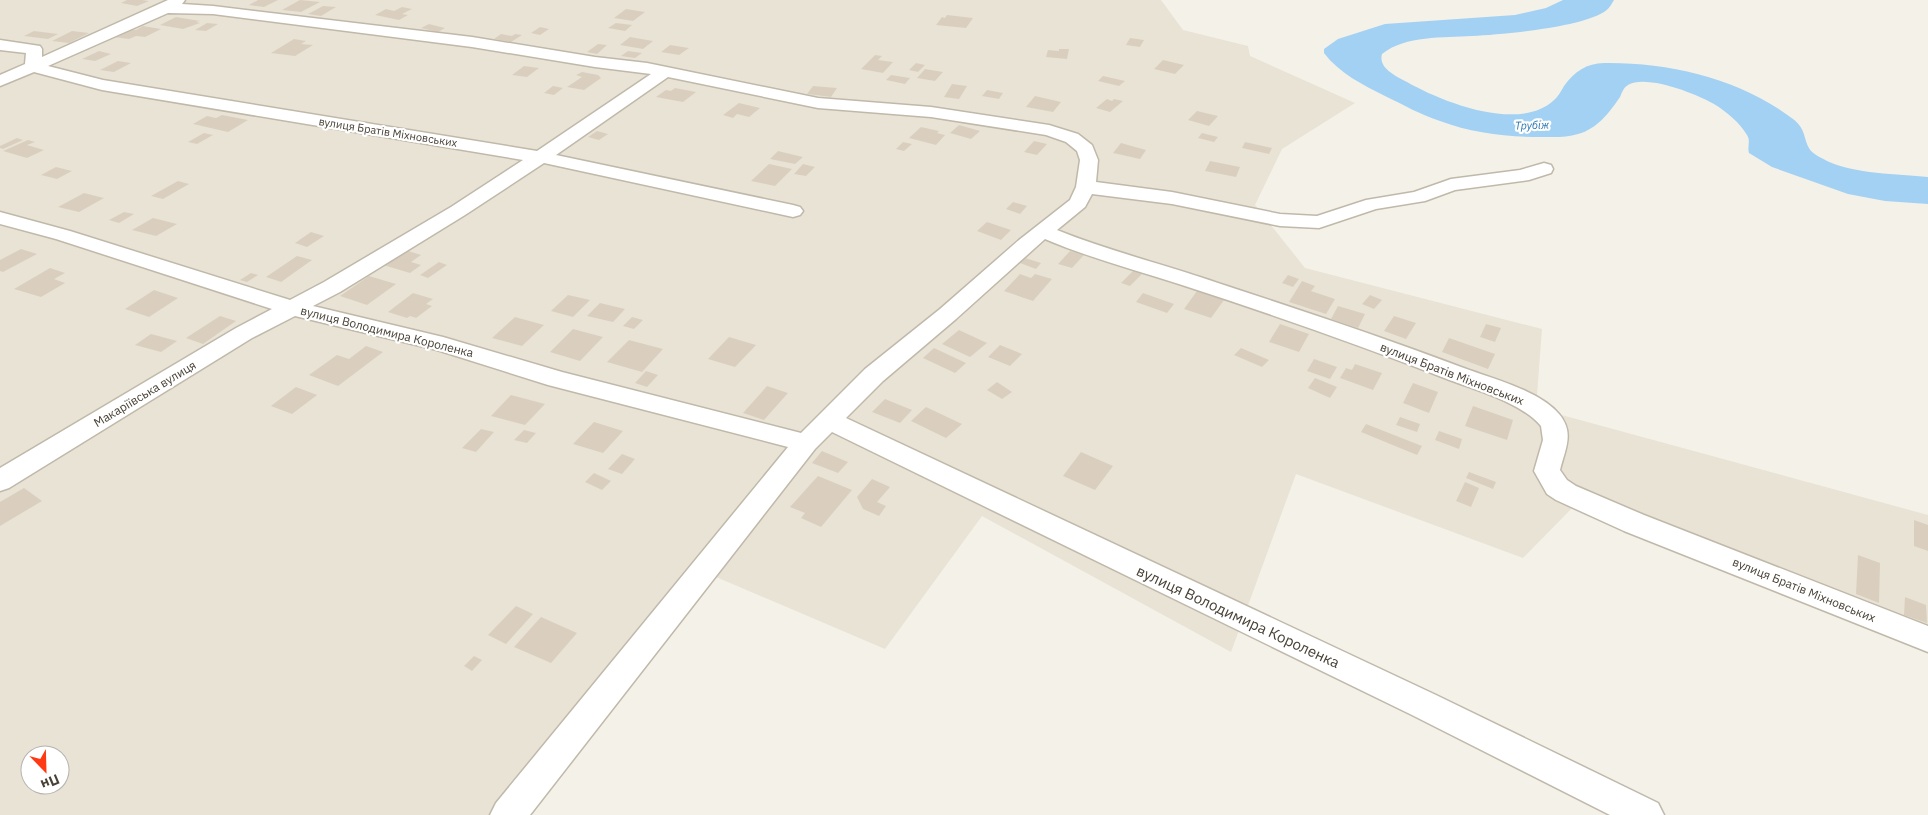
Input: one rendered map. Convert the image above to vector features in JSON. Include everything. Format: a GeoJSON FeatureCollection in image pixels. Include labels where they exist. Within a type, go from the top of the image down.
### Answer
{"type":"FeatureCollection","features":[{"type":"Feature","properties":{"kind":"street"},"geometry":{"type":"LineString","coordinates":[[0,81],[172,4],[472,42],[666,72],[811,102],[959,116],[1055,132],[1078,142],[1088,155],[1089,168],[1086,187],[1078,203],[1042,231],[874,375],[806,443],[508,815]]}},
{"type":"Feature","properties":{"kind":"street"},"geometry":{"type":"LineString","coordinates":[[0,45],[34,50],[33,67]]}},
{"type":"Feature","properties":{"kind":"street","name":"вулиця Братів Міхновських"},"geometry":{"type":"LineString","coordinates":[[33,67],[102,85],[540,157],[793,211]]}},
{"type":"Feature","properties":{"kind":"street","name":"Макаріївська вулиця"},"geometry":{"type":"LineString","coordinates":[[0,482],[244,333],[332,287],[458,211],[588,126],[666,72]]}},
{"type":"Feature","properties":{"kind":"street"},"geometry":{"type":"LineString","coordinates":[[1086,187],[1188,201],[1280,220],[1318,222],[1373,204],[1418,198],[1451,185],[1486,179],[1522,176],[1544,169]]}},
{"type":"Feature","properties":{"kind":"street","name":"вулиця Володимира Короленка"},"geometry":{"type":"LineString","coordinates":[[0,218],[63,235],[292,308],[426,340],[557,379],[806,443]]}},
{"type":"Feature","properties":{"kind":"street","name":"вулиця Братів Міхновських"},"geometry":{"type":"LineString","coordinates":[[1042,231],[1076,245],[1176,276],[1392,350],[1518,398],[1536,408],[1553,424],[1556,437],[1548,472],[1556,486],[1566,493],[1634,523],[1928,639]]}},
{"type":"Feature","properties":{"kind":"street","name":"вулиця Володимира Короленка"},"geometry":{"type":"LineString","coordinates":[[828,420],[1424,705],[1646,815]]}},
{"type":"Feature","properties":{"kind":"shaded area"},"geometry":{"type":"Polygon","coordinates":[[[0,0],[1161,0],[1183,30],[1248,46],[1250,56],[1355,103],[1282,149],[1255,205],[1305,268],[1542,329],[1536,408],[1928,515],[1928,639],[1580,500],[1523,558],[1296,474],[1231,652],[982,516],[885,649],[702,571],[508,815],[0,815],[0,0]]]}},
{"type":"Feature","properties":{"kind":"water","name":"Трубіж"},"geometry":{"type":"Polygon","coordinates":[[[1563,0],[1614,0],[1604,12],[1577,22],[1502,34],[1413,40],[1392,48],[1382,54],[1381,59],[1389,71],[1422,90],[1459,105],[1501,114],[1520,114],[1538,110],[1553,101],[1568,81],[1577,73],[1598,63],[1629,63],[1654,66],[1703,76],[1727,83],[1773,105],[1797,123],[1810,150],[1827,161],[1850,169],[1928,177],[1928,204],[1885,201],[1848,194],[1772,167],[1749,153],[1749,139],[1747,135],[1728,114],[1706,100],[1659,84],[1636,82],[1628,85],[1602,120],[1585,132],[1555,137],[1503,135],[1464,129],[1419,113],[1352,78],[1337,67],[1324,53],[1324,49],[1338,39],[1385,24],[1515,15],[1546,8],[1563,0]]]}},
{"type":"Feature","properties":{"kind":"building"},"geometry":{"type":"Polygon","coordinates":[[[127,0],[149,1],[137,6],[121,3],[127,0]]]}},
{"type":"Feature","properties":{"kind":"building"},"geometry":{"type":"Polygon","coordinates":[[[258,0],[278,0],[264,7],[249,5],[258,0]]]}},
{"type":"Feature","properties":{"kind":"building"},"geometry":{"type":"Polygon","coordinates":[[[300,0],[320,2],[301,12],[282,10],[300,0]]]}},
{"type":"Feature","properties":{"kind":"building"},"geometry":{"type":"Polygon","coordinates":[[[323,6],[336,7],[321,16],[308,14],[323,6]]]}},
{"type":"Feature","properties":{"kind":"building"},"geometry":{"type":"Polygon","coordinates":[[[402,7],[412,9],[402,14],[408,15],[399,20],[375,15],[386,9],[394,11],[402,7]]]}},
{"type":"Feature","properties":{"kind":"building"},"geometry":{"type":"Polygon","coordinates":[[[626,9],[645,12],[633,21],[614,18],[626,9]]]}},
{"type":"Feature","properties":{"kind":"building"},"geometry":{"type":"Polygon","coordinates":[[[947,15],[973,18],[966,28],[936,25],[942,17],[945,18],[947,15]]]}},
{"type":"Feature","properties":{"kind":"building"},"geometry":{"type":"Polygon","coordinates":[[[176,17],[200,21],[196,22],[200,23],[183,29],[160,25],[176,17]]]}},
{"type":"Feature","properties":{"kind":"building"},"geometry":{"type":"Polygon","coordinates":[[[207,23],[218,24],[206,31],[195,30],[207,23]]]}},
{"type":"Feature","properties":{"kind":"building"},"geometry":{"type":"Polygon","coordinates":[[[616,23],[632,25],[625,31],[608,28],[616,23]]]}},
{"type":"Feature","properties":{"kind":"building"},"geometry":{"type":"Polygon","coordinates":[[[429,24],[445,28],[438,32],[421,28],[429,24]]]}},
{"type":"Feature","properties":{"kind":"building"},"geometry":{"type":"Polygon","coordinates":[[[143,26],[161,29],[145,37],[136,36],[129,39],[113,37],[130,29],[136,30],[143,26]]]}},
{"type":"Feature","properties":{"kind":"building"},"geometry":{"type":"Polygon","coordinates":[[[540,27],[549,29],[540,35],[531,33],[540,27]]]}},
{"type":"Feature","properties":{"kind":"building"},"geometry":{"type":"Polygon","coordinates":[[[34,31],[58,34],[48,39],[24,36],[34,31]]]}},
{"type":"Feature","properties":{"kind":"building"},"geometry":{"type":"Polygon","coordinates":[[[72,31],[89,33],[69,43],[52,41],[72,31]]]}},
{"type":"Feature","properties":{"kind":"building"},"geometry":{"type":"Polygon","coordinates":[[[501,34],[522,35],[511,42],[494,39],[501,34]]]}},
{"type":"Feature","properties":{"kind":"building"},"geometry":{"type":"Polygon","coordinates":[[[630,37],[653,41],[643,49],[620,45],[630,37]]]}},
{"type":"Feature","properties":{"kind":"building"},"geometry":{"type":"Polygon","coordinates":[[[1130,38],[1144,40],[1140,47],[1126,45],[1130,38]]]}},
{"type":"Feature","properties":{"kind":"building"},"geometry":{"type":"Polygon","coordinates":[[[294,39],[306,41],[301,44],[313,45],[295,56],[271,53],[294,39]]]}},
{"type":"Feature","properties":{"kind":"building"},"geometry":{"type":"Polygon","coordinates":[[[598,44],[607,45],[597,54],[587,52],[598,44]]]}},
{"type":"Feature","properties":{"kind":"building"},"geometry":{"type":"Polygon","coordinates":[[[670,45],[689,48],[679,55],[661,52],[670,45]]]}},
{"type":"Feature","properties":{"kind":"building"},"geometry":{"type":"Polygon","coordinates":[[[1059,49],[1069,49],[1067,59],[1046,57],[1048,50],[1059,51],[1059,49]]]}},
{"type":"Feature","properties":{"kind":"building"},"geometry":{"type":"Polygon","coordinates":[[[99,51],[111,54],[95,61],[82,59],[99,51]]]}},
{"type":"Feature","properties":{"kind":"building"},"geometry":{"type":"Polygon","coordinates":[[[628,51],[642,53],[635,58],[621,56],[628,51]]]}},
{"type":"Feature","properties":{"kind":"building"},"geometry":{"type":"Polygon","coordinates":[[[875,55],[882,56],[878,60],[893,62],[883,73],[861,69],[875,55]]]}},
{"type":"Feature","properties":{"kind":"building"},"geometry":{"type":"Polygon","coordinates":[[[1163,60],[1184,65],[1175,74],[1154,69],[1163,60]]]}},
{"type":"Feature","properties":{"kind":"building"},"geometry":{"type":"Polygon","coordinates":[[[118,61],[131,63],[114,72],[100,70],[118,61]]]}},
{"type":"Feature","properties":{"kind":"building"},"geometry":{"type":"Polygon","coordinates":[[[916,63],[925,65],[918,72],[909,70],[916,63]]]}},
{"type":"Feature","properties":{"kind":"building"},"geometry":{"type":"Polygon","coordinates":[[[524,66],[539,68],[527,77],[512,75],[524,66]]]}},
{"type":"Feature","properties":{"kind":"building"},"geometry":{"type":"Polygon","coordinates":[[[925,69],[943,72],[935,81],[917,78],[925,69]]]}},
{"type":"Feature","properties":{"kind":"building"},"geometry":{"type":"Polygon","coordinates":[[[582,72],[598,75],[601,78],[584,90],[567,87],[582,77],[576,75],[582,72]]]}},
{"type":"Feature","properties":{"kind":"building"},"geometry":{"type":"Polygon","coordinates":[[[891,75],[910,78],[905,84],[886,80],[891,75]]]}},
{"type":"Feature","properties":{"kind":"building"},"geometry":{"type":"Polygon","coordinates":[[[1103,76],[1125,81],[1119,86],[1098,81],[1103,76]]]}},
{"type":"Feature","properties":{"kind":"building"},"geometry":{"type":"Polygon","coordinates":[[[952,84],[967,86],[959,99],[944,97],[952,84]]]}},
{"type":"Feature","properties":{"kind":"building"},"geometry":{"type":"Polygon","coordinates":[[[553,86],[563,88],[554,95],[544,93],[553,86]]]}},
{"type":"Feature","properties":{"kind":"building"},"geometry":{"type":"Polygon","coordinates":[[[813,86],[837,88],[831,97],[807,94],[813,86]]]}},
{"type":"Feature","properties":{"kind":"building"},"geometry":{"type":"Polygon","coordinates":[[[675,88],[696,92],[683,102],[656,97],[666,90],[671,91],[675,88]]]}},
{"type":"Feature","properties":{"kind":"building"},"geometry":{"type":"Polygon","coordinates":[[[987,90],[1003,93],[999,99],[982,96],[987,90]]]}},
{"type":"Feature","properties":{"kind":"building"},"geometry":{"type":"Polygon","coordinates":[[[1035,96],[1061,102],[1053,112],[1026,107],[1035,96]]]}},
{"type":"Feature","properties":{"kind":"building"},"geometry":{"type":"Polygon","coordinates":[[[1107,99],[1123,101],[1110,112],[1096,108],[1107,99]]]}},
{"type":"Feature","properties":{"kind":"building"},"geometry":{"type":"Polygon","coordinates":[[[739,103],[760,108],[749,117],[737,114],[733,118],[723,115],[739,103]]]}},
{"type":"Feature","properties":{"kind":"building"},"geometry":{"type":"Polygon","coordinates":[[[1197,111],[1218,116],[1209,126],[1188,120],[1197,111]]]}},
{"type":"Feature","properties":{"kind":"building"},"geometry":{"type":"Polygon","coordinates":[[[222,115],[248,120],[228,132],[193,124],[207,116],[216,118],[222,115]]]}},
{"type":"Feature","properties":{"kind":"building"},"geometry":{"type":"Polygon","coordinates":[[[959,125],[980,131],[971,139],[950,133],[959,125]]]}},
{"type":"Feature","properties":{"kind":"building"},"geometry":{"type":"Polygon","coordinates":[[[921,127],[939,131],[937,133],[945,135],[936,145],[909,138],[921,127]]]}},
{"type":"Feature","properties":{"kind":"building"},"geometry":{"type":"Polygon","coordinates":[[[597,131],[608,134],[599,140],[588,137],[597,131]]]}},
{"type":"Feature","properties":{"kind":"building"},"geometry":{"type":"Polygon","coordinates":[[[204,133],[213,135],[197,144],[188,142],[204,133]]]}},
{"type":"Feature","properties":{"kind":"building"},"geometry":{"type":"Polygon","coordinates":[[[1202,133],[1218,137],[1214,142],[1198,138],[1202,133]]]}},
{"type":"Feature","properties":{"kind":"building"},"geometry":{"type":"Polygon","coordinates":[[[17,138],[23,140],[3,149],[0,148],[0,146],[17,138]]]}},
{"type":"Feature","properties":{"kind":"building"},"geometry":{"type":"Polygon","coordinates":[[[28,140],[35,142],[27,145],[44,150],[27,158],[3,151],[28,140]]]}},
{"type":"Feature","properties":{"kind":"building"},"geometry":{"type":"Polygon","coordinates":[[[1034,141],[1047,144],[1037,155],[1024,152],[1034,141]]]}},
{"type":"Feature","properties":{"kind":"building"},"geometry":{"type":"Polygon","coordinates":[[[903,142],[912,144],[904,151],[896,149],[903,142]]]}},
{"type":"Feature","properties":{"kind":"building"},"geometry":{"type":"Polygon","coordinates":[[[1245,142],[1272,148],[1269,154],[1242,148],[1245,142]]]}},
{"type":"Feature","properties":{"kind":"building"},"geometry":{"type":"Polygon","coordinates":[[[1121,143],[1146,150],[1140,159],[1113,153],[1121,143]]]}},
{"type":"Feature","properties":{"kind":"building"},"geometry":{"type":"Polygon","coordinates":[[[778,151],[803,157],[795,164],[770,159],[778,151]]]}},
{"type":"Feature","properties":{"kind":"building"},"geometry":{"type":"Polygon","coordinates":[[[1210,161],[1240,167],[1236,177],[1205,171],[1210,161]]]}},
{"type":"Feature","properties":{"kind":"building"},"geometry":{"type":"Polygon","coordinates":[[[769,164],[792,169],[775,186],[751,181],[769,164]]]}},
{"type":"Feature","properties":{"kind":"building"},"geometry":{"type":"Polygon","coordinates":[[[803,164],[815,167],[806,176],[794,174],[803,164]]]}},
{"type":"Feature","properties":{"kind":"building"},"geometry":{"type":"Polygon","coordinates":[[[56,167],[72,171],[57,179],[41,175],[56,167]]]}},
{"type":"Feature","properties":{"kind":"building"},"geometry":{"type":"Polygon","coordinates":[[[178,181],[189,184],[163,199],[151,196],[178,181]]]}},
{"type":"Feature","properties":{"kind":"building"},"geometry":{"type":"Polygon","coordinates":[[[84,193],[104,198],[79,212],[58,207],[84,193]]]}},
{"type":"Feature","properties":{"kind":"building"},"geometry":{"type":"Polygon","coordinates":[[[1013,202],[1027,206],[1020,214],[1006,209],[1013,202]]]}},
{"type":"Feature","properties":{"kind":"building"},"geometry":{"type":"Polygon","coordinates":[[[124,212],[134,214],[119,223],[109,220],[124,212]]]}},
{"type":"Feature","properties":{"kind":"building"},"geometry":{"type":"Polygon","coordinates":[[[153,218],[177,224],[156,236],[132,230],[153,218]]]}},
{"type":"Feature","properties":{"kind":"building"},"geometry":{"type":"Polygon","coordinates":[[[987,222],[1011,230],[1001,240],[977,231],[987,222]]]}},
{"type":"Feature","properties":{"kind":"building"},"geometry":{"type":"Polygon","coordinates":[[[311,232],[324,236],[307,247],[295,243],[311,232]]]}},
{"type":"Feature","properties":{"kind":"building"},"geometry":{"type":"Polygon","coordinates":[[[21,249],[37,254],[3,272],[0,271],[0,260],[21,249]]]}},
{"type":"Feature","properties":{"kind":"building"},"geometry":{"type":"Polygon","coordinates":[[[402,249],[421,255],[411,262],[421,265],[410,273],[380,264],[402,249]]]}},
{"type":"Feature","properties":{"kind":"building"},"geometry":{"type":"Polygon","coordinates":[[[1070,251],[1084,255],[1072,268],[1058,264],[1070,251]]]}},
{"type":"Feature","properties":{"kind":"building"},"geometry":{"type":"Polygon","coordinates":[[[297,256],[312,260],[281,282],[266,277],[297,256]]]}},
{"type":"Feature","properties":{"kind":"building"},"geometry":{"type":"Polygon","coordinates":[[[1025,258],[1041,263],[1036,269],[1020,263],[1025,258]]]}},
{"type":"Feature","properties":{"kind":"building"},"geometry":{"type":"Polygon","coordinates":[[[439,262],[447,265],[428,278],[420,275],[439,262]]]}},
{"type":"Feature","properties":{"kind":"building"},"geometry":{"type":"Polygon","coordinates":[[[50,268],[65,273],[54,279],[65,283],[41,297],[14,289],[50,268]]]}},
{"type":"Feature","properties":{"kind":"building"},"geometry":{"type":"Polygon","coordinates":[[[1134,270],[1143,273],[1130,286],[1121,283],[1134,270]]]}},
{"type":"Feature","properties":{"kind":"building"},"geometry":{"type":"Polygon","coordinates":[[[251,273],[258,275],[247,282],[240,280],[251,273]]]}},
{"type":"Feature","properties":{"kind":"building"},"geometry":{"type":"Polygon","coordinates":[[[1020,274],[1031,278],[1035,274],[1052,279],[1033,301],[1004,291],[1020,274]]]}},
{"type":"Feature","properties":{"kind":"building"},"geometry":{"type":"Polygon","coordinates":[[[1288,275],[1299,279],[1293,287],[1282,283],[1288,275]]]}},
{"type":"Feature","properties":{"kind":"building"},"geometry":{"type":"Polygon","coordinates":[[[369,276],[396,284],[367,305],[340,296],[369,276]]]}},
{"type":"Feature","properties":{"kind":"building"},"geometry":{"type":"Polygon","coordinates":[[[1302,281],[1315,286],[1311,291],[1335,299],[1326,314],[1289,302],[1302,281]]]}},
{"type":"Feature","properties":{"kind":"building"},"geometry":{"type":"Polygon","coordinates":[[[154,290],[178,298],[149,317],[125,309],[154,290]]]}},
{"type":"Feature","properties":{"kind":"building"},"geometry":{"type":"Polygon","coordinates":[[[1197,291],[1224,300],[1211,318],[1184,309],[1197,291]]]}},
{"type":"Feature","properties":{"kind":"building"},"geometry":{"type":"Polygon","coordinates":[[[413,293],[433,299],[426,304],[432,306],[416,318],[410,316],[407,318],[388,312],[413,293]]]}},
{"type":"Feature","properties":{"kind":"building"},"geometry":{"type":"Polygon","coordinates":[[[1143,293],[1174,304],[1167,313],[1136,302],[1143,293]]]}},
{"type":"Feature","properties":{"kind":"building"},"geometry":{"type":"Polygon","coordinates":[[[568,295],[590,300],[573,317],[551,311],[568,295]]]}},
{"type":"Feature","properties":{"kind":"building"},"geometry":{"type":"Polygon","coordinates":[[[1370,295],[1382,300],[1374,309],[1362,304],[1370,295]]]}},
{"type":"Feature","properties":{"kind":"building"},"geometry":{"type":"Polygon","coordinates":[[[600,303],[625,309],[613,322],[587,316],[600,303]]]}},
{"type":"Feature","properties":{"kind":"building"},"geometry":{"type":"Polygon","coordinates":[[[1338,306],[1365,314],[1358,328],[1331,319],[1338,306]]]}},
{"type":"Feature","properties":{"kind":"building"},"geometry":{"type":"Polygon","coordinates":[[[220,316],[236,321],[203,344],[186,338],[220,316]]]}},
{"type":"Feature","properties":{"kind":"building"},"geometry":{"type":"Polygon","coordinates":[[[1394,316],[1416,323],[1406,339],[1384,331],[1394,316]]]}},
{"type":"Feature","properties":{"kind":"building"},"geometry":{"type":"Polygon","coordinates":[[[515,317],[544,325],[522,346],[492,338],[515,317]]]}},
{"type":"Feature","properties":{"kind":"building"},"geometry":{"type":"Polygon","coordinates":[[[632,317],[643,320],[634,329],[623,326],[632,317]]]}},
{"type":"Feature","properties":{"kind":"building"},"geometry":{"type":"Polygon","coordinates":[[[1280,324],[1309,334],[1299,352],[1269,342],[1280,324]]]}},
{"type":"Feature","properties":{"kind":"building"},"geometry":{"type":"Polygon","coordinates":[[[1486,324],[1501,328],[1495,342],[1480,337],[1486,324]]]}},
{"type":"Feature","properties":{"kind":"building"},"geometry":{"type":"Polygon","coordinates":[[[573,329],[603,337],[580,361],[550,352],[573,329]]]}},
{"type":"Feature","properties":{"kind":"building"},"geometry":{"type":"Polygon","coordinates":[[[959,330],[987,343],[970,357],[942,344],[959,330]]]}},
{"type":"Feature","properties":{"kind":"building"},"geometry":{"type":"Polygon","coordinates":[[[151,334],[177,341],[161,352],[135,345],[151,334]]]}},
{"type":"Feature","properties":{"kind":"building"},"geometry":{"type":"Polygon","coordinates":[[[729,337],[756,345],[735,367],[708,359],[729,337]]]}},
{"type":"Feature","properties":{"kind":"building"},"geometry":{"type":"Polygon","coordinates":[[[1449,338],[1495,354],[1488,369],[1442,352],[1449,338]]]}},
{"type":"Feature","properties":{"kind":"building"},"geometry":{"type":"Polygon","coordinates":[[[629,340],[663,349],[642,372],[607,362],[629,340]]]}},
{"type":"Feature","properties":{"kind":"building"},"geometry":{"type":"Polygon","coordinates":[[[1000,345],[1022,354],[1010,366],[988,357],[1000,345]]]}},
{"type":"Feature","properties":{"kind":"building"},"geometry":{"type":"Polygon","coordinates":[[[366,346],[383,352],[338,386],[309,375],[337,355],[349,359],[366,346]]]}},
{"type":"Feature","properties":{"kind":"building"},"geometry":{"type":"Polygon","coordinates":[[[934,348],[966,363],[955,373],[923,358],[934,348]]]}},
{"type":"Feature","properties":{"kind":"building"},"geometry":{"type":"Polygon","coordinates":[[[1241,348],[1269,360],[1262,367],[1234,355],[1241,348]]]}},
{"type":"Feature","properties":{"kind":"building"},"geometry":{"type":"Polygon","coordinates":[[[1314,359],[1337,367],[1330,379],[1307,371],[1314,359]]]}},
{"type":"Feature","properties":{"kind":"building"},"geometry":{"type":"Polygon","coordinates":[[[1355,364],[1382,373],[1373,390],[1340,378],[1346,368],[1352,370],[1355,364]]]}},
{"type":"Feature","properties":{"kind":"building"},"geometry":{"type":"Polygon","coordinates":[[[646,371],[658,375],[647,387],[635,383],[646,371]]]}},
{"type":"Feature","properties":{"kind":"building"},"geometry":{"type":"Polygon","coordinates":[[[1315,378],[1337,387],[1330,398],[1308,388],[1315,378]]]}},
{"type":"Feature","properties":{"kind":"building"},"geometry":{"type":"Polygon","coordinates":[[[997,382],[1012,392],[1002,399],[987,390],[997,382]]]}},
{"type":"Feature","properties":{"kind":"building"},"geometry":{"type":"Polygon","coordinates":[[[1413,383],[1438,392],[1429,413],[1403,403],[1413,383]]]}},
{"type":"Feature","properties":{"kind":"building"},"geometry":{"type":"Polygon","coordinates":[[[767,386],[788,393],[764,420],[743,413],[767,386]]]}},
{"type":"Feature","properties":{"kind":"building"},"geometry":{"type":"Polygon","coordinates":[[[296,387],[317,395],[292,414],[271,406],[296,387]]]}},
{"type":"Feature","properties":{"kind":"building"},"geometry":{"type":"Polygon","coordinates":[[[511,395],[545,404],[525,425],[491,416],[511,395]]]}},
{"type":"Feature","properties":{"kind":"building"},"geometry":{"type":"Polygon","coordinates":[[[885,399],[912,410],[900,423],[872,412],[885,399]]]}},
{"type":"Feature","properties":{"kind":"building"},"geometry":{"type":"Polygon","coordinates":[[[1473,406],[1513,420],[1507,440],[1465,426],[1473,406]]]}},
{"type":"Feature","properties":{"kind":"building"},"geometry":{"type":"Polygon","coordinates":[[[926,407],[962,424],[946,438],[911,421],[926,407]]]}},
{"type":"Feature","properties":{"kind":"building"},"geometry":{"type":"Polygon","coordinates":[[[1400,417],[1420,424],[1417,432],[1396,425],[1400,417]]]}},
{"type":"Feature","properties":{"kind":"building"},"geometry":{"type":"Polygon","coordinates":[[[594,422],[623,431],[603,453],[573,444],[594,422]]]}},
{"type":"Feature","properties":{"kind":"building"},"geometry":{"type":"Polygon","coordinates":[[[1366,424],[1422,446],[1417,455],[1361,432],[1366,424]]]}},
{"type":"Feature","properties":{"kind":"building"},"geometry":{"type":"Polygon","coordinates":[[[481,429],[494,432],[476,452],[462,448],[481,429]]]}},
{"type":"Feature","properties":{"kind":"building"},"geometry":{"type":"Polygon","coordinates":[[[524,430],[536,433],[527,443],[514,440],[524,430]]]}},
{"type":"Feature","properties":{"kind":"building"},"geometry":{"type":"Polygon","coordinates":[[[1439,431],[1462,439],[1459,449],[1435,440],[1439,431]]]}},
{"type":"Feature","properties":{"kind":"building"},"geometry":{"type":"Polygon","coordinates":[[[822,451],[848,462],[838,473],[812,463],[822,451]]]}},
{"type":"Feature","properties":{"kind":"building"},"geometry":{"type":"Polygon","coordinates":[[[1081,452],[1113,466],[1095,490],[1063,476],[1081,452]]]}},
{"type":"Feature","properties":{"kind":"building"},"geometry":{"type":"Polygon","coordinates":[[[622,454],[635,459],[622,474],[608,469],[622,454]]]}},
{"type":"Feature","properties":{"kind":"building"},"geometry":{"type":"Polygon","coordinates":[[[1469,472],[1496,482],[1493,489],[1466,478],[1469,472]]]}},
{"type":"Feature","properties":{"kind":"building"},"geometry":{"type":"Polygon","coordinates":[[[594,473],[611,481],[602,490],[585,482],[594,473]]]}},
{"type":"Feature","properties":{"kind":"building"},"geometry":{"type":"Polygon","coordinates":[[[818,476],[852,490],[821,527],[801,518],[805,513],[790,507],[818,476]]]}},
{"type":"Feature","properties":{"kind":"building"},"geometry":{"type":"Polygon","coordinates":[[[872,479],[890,487],[877,502],[886,506],[879,516],[863,509],[857,497],[872,479]]]}},
{"type":"Feature","properties":{"kind":"building"},"geometry":{"type":"Polygon","coordinates":[[[1465,482],[1479,488],[1471,507],[1456,501],[1465,482]]]}},
{"type":"Feature","properties":{"kind":"building"},"geometry":{"type":"Polygon","coordinates":[[[24,488],[42,501],[0,526],[0,502],[24,488]]]}},
{"type":"Feature","properties":{"kind":"building"},"geometry":{"type":"Polygon","coordinates":[[[1914,520],[1928,525],[1928,551],[1914,546],[1914,520]]]}},
{"type":"Feature","properties":{"kind":"building"},"geometry":{"type":"Polygon","coordinates":[[[1858,555],[1880,563],[1879,603],[1856,594],[1858,555]]]}},
{"type":"Feature","properties":{"kind":"building"},"geometry":{"type":"Polygon","coordinates":[[[1905,597],[1926,605],[1927,623],[1904,615],[1905,597]]]}},
{"type":"Feature","properties":{"kind":"building"},"geometry":{"type":"Polygon","coordinates":[[[516,606],[533,614],[506,644],[488,635],[516,606]]]}},
{"type":"Feature","properties":{"kind":"building"},"geometry":{"type":"Polygon","coordinates":[[[541,617],[577,633],[551,663],[514,647],[541,617]]]}},
{"type":"Feature","properties":{"kind":"building"},"geometry":{"type":"Polygon","coordinates":[[[474,656],[482,660],[472,671],[464,666],[474,656]]]}}]}
